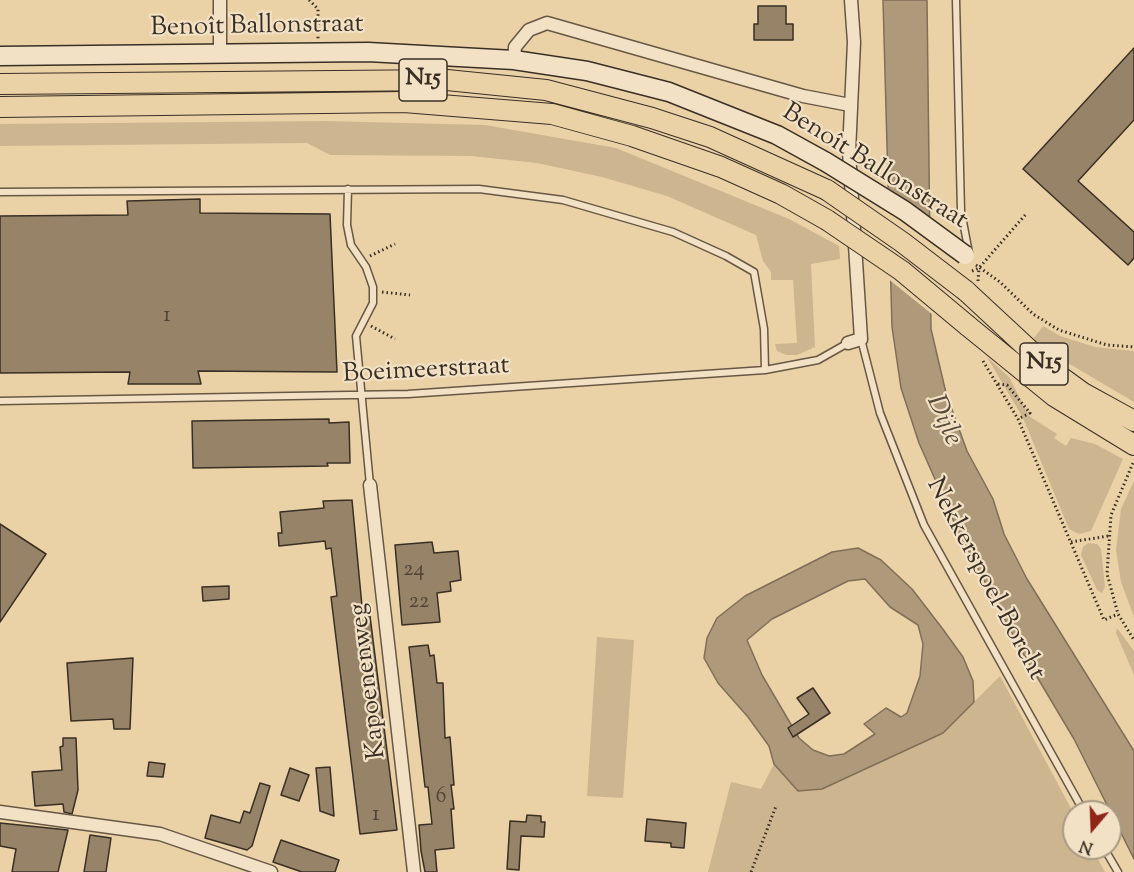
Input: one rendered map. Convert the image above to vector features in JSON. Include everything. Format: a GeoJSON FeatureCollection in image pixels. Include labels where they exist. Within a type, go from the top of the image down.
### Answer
{"type":"FeatureCollection","features":[{"type":"Feature","properties":{"kind":"main road","name":"N15"},"geometry":{"type":"LineString","coordinates":[[0,84],[447,80],[546,90],[652,118],[710,137],[827,190],[971,289],[1050,369],[1083,393],[1134,421]]}},
{"type":"Feature","properties":{"kind":"main road","name":"N15"},"geometry":{"type":"LineString","coordinates":[[0,107],[404,102],[552,114],[632,136],[721,168],[781,194],[827,220],[902,271],[1054,396],[1133,454]]}},
{"type":"Feature","properties":{"kind":"street"},"geometry":{"type":"LineString","coordinates":[[220,0],[220,54]]}},
{"type":"Feature","properties":{"kind":"street","name":"Nekkerspoel-Borcht"},"geometry":{"type":"LineString","coordinates":[[851,0],[854,42],[849,152],[861,339]]}},
{"type":"Feature","properties":{"kind":"street","name":"Benoît Ballonstraat"},"geometry":{"type":"LineString","coordinates":[[513,60],[515,47],[529,30],[547,23],[803,96],[850,105]]}},
{"type":"Feature","properties":{"kind":"street","name":"Benoît Ballonstraat"},"geometry":{"type":"LineString","coordinates":[[0,56],[319,52],[449,55],[513,60],[587,70],[669,92],[777,135],[826,162],[905,211],[972,261]]}},
{"type":"Feature","properties":{"kind":"street"},"geometry":{"type":"LineString","coordinates":[[848,343],[861,339]]}},
{"type":"Feature","properties":{"kind":"street","name":"Kapoenenweg"},"geometry":{"type":"LineString","coordinates":[[370,485],[414,872]]}},
{"type":"Feature","properties":{"kind":"street"},"geometry":{"type":"LineString","coordinates":[[0,812],[160,834],[271,872]]}},
{"type":"Feature","properties":{"kind":"lane"},"geometry":{"type":"LineString","coordinates":[[956,0],[961,212],[972,261]]}},
{"type":"Feature","properties":{"kind":"lane"},"geometry":{"type":"LineString","coordinates":[[348,189],[347,225],[351,245],[362,262],[373,291],[373,303],[356,336],[370,485]]}},
{"type":"Feature","properties":{"kind":"lane"},"geometry":{"type":"LineString","coordinates":[[0,192],[479,189],[563,200],[673,232],[726,256],[754,273],[764,329],[765,370]]}},
{"type":"Feature","properties":{"kind":"lane","name":"Nekkerspoel-Borcht"},"geometry":{"type":"LineString","coordinates":[[861,339],[880,413],[924,525],[1077,800]]}},
{"type":"Feature","properties":{"kind":"lane","name":"Boeimeerstraat"},"geometry":{"type":"LineString","coordinates":[[0,401],[362,395],[765,370],[818,360],[848,343]]}},
{"type":"Feature","properties":{"kind":"path"},"geometry":{"type":"LineString","coordinates":[[309,0],[318,9],[319,52]]}},
{"type":"Feature","properties":{"kind":"path"},"geometry":{"type":"LineString","coordinates":[[971,289],[972,261],[1026,214]]}},
{"type":"Feature","properties":{"kind":"path"},"geometry":{"type":"LineString","coordinates":[[362,262],[380,249],[395,244]]}},
{"type":"Feature","properties":{"kind":"path"},"geometry":{"type":"LineString","coordinates":[[972,261],[1000,282],[1033,314],[1059,330],[1107,345],[1134,346]]}},
{"type":"Feature","properties":{"kind":"path"},"geometry":{"type":"LineString","coordinates":[[373,291],[410,295]]}},
{"type":"Feature","properties":{"kind":"path"},"geometry":{"type":"LineString","coordinates":[[363,322],[395,339]]}},
{"type":"Feature","properties":{"kind":"path"},"geometry":{"type":"LineString","coordinates":[[978,354],[1018,419],[1104,620],[1118,614]]}},
{"type":"Feature","properties":{"kind":"path"},"geometry":{"type":"LineString","coordinates":[[998,384],[1007,384],[1030,413],[1018,419]]}},
{"type":"Feature","properties":{"kind":"path"},"geometry":{"type":"LineString","coordinates":[[1133,454],[1111,515],[1107,574],[1118,614],[1134,640]]}},
{"type":"Feature","properties":{"kind":"path"},"geometry":{"type":"LineString","coordinates":[[1071,542],[1108,535]]}},
{"type":"Feature","properties":{"kind":"path"},"geometry":{"type":"LineString","coordinates":[[751,872],[776,806]]}},
{"type":"Feature","properties":{"kind":"shaded area"},"geometry":{"type":"Polygon","coordinates":[[[325,121],[485,125],[616,148],[789,219],[839,246],[840,259],[811,264],[815,347],[797,355],[786,355],[777,351],[775,344],[797,343],[793,280],[771,280],[771,272],[763,261],[756,235],[667,196],[602,177],[537,163],[471,156],[330,155],[307,143],[0,146],[0,124],[325,121]]]}},
{"type":"Feature","properties":{"kind":"shaded area"},"geometry":{"type":"Polygon","coordinates":[[[1043,326],[1060,336],[1095,347],[1134,351],[1134,402],[1068,363],[1043,352],[1031,342],[1043,326]]]}},
{"type":"Feature","properties":{"kind":"shaded area"},"geometry":{"type":"Polygon","coordinates":[[[987,357],[1009,377],[1029,416],[1057,434],[1054,438],[1066,446],[1071,438],[1095,444],[1123,459],[1091,531],[1079,534],[1069,529],[1023,418],[987,357]]]}},
{"type":"Feature","properties":{"kind":"shaded area"},"geometry":{"type":"Polygon","coordinates":[[[1134,481],[1134,617],[1121,582],[1116,550],[1121,509],[1134,481]]]}},
{"type":"Feature","properties":{"kind":"shaded area"},"geometry":{"type":"Polygon","coordinates":[[[1088,543],[1097,544],[1101,549],[1105,587],[1102,593],[1097,590],[1081,555],[1083,547],[1088,543]]]}},
{"type":"Feature","properties":{"kind":"shaded area"},"geometry":{"type":"Polygon","coordinates":[[[1117,628],[1134,651],[1134,675],[1116,633],[1117,628]]]}},
{"type":"Feature","properties":{"kind":"shaded area"},"geometry":{"type":"Polygon","coordinates":[[[597,637],[634,640],[623,798],[587,796],[597,637]]]}},
{"type":"Feature","properties":{"kind":"shaded area"},"geometry":{"type":"Polygon","coordinates":[[[1000,676],[1066,800],[1062,800],[1062,860],[1098,860],[1105,872],[708,872],[731,782],[761,789],[774,764],[798,791],[943,733],[1000,676]]]}},
{"type":"Feature","properties":{"kind":"water","name":"Dijle"},"geometry":{"type":"Polygon","coordinates":[[[883,0],[927,0],[931,329],[946,393],[967,451],[993,499],[1004,534],[1027,579],[1134,751],[1134,859],[1122,835],[1122,800],[1104,800],[1074,739],[1021,650],[958,531],[919,443],[901,388],[892,327],[883,0]]]}},
{"type":"Feature","properties":{"kind":"water"},"geometry":{"type":"Polygon","coordinates":[[[858,548],[881,560],[912,589],[963,657],[973,681],[974,702],[943,733],[822,789],[798,791],[774,764],[769,746],[748,717],[718,683],[704,658],[707,638],[717,618],[745,596],[832,552],[858,548]],[[865,579],[848,581],[772,619],[747,640],[762,675],[799,738],[813,750],[829,756],[844,754],[875,734],[864,724],[886,708],[901,717],[907,713],[920,676],[923,644],[918,625],[890,607],[865,579]]]}},
{"type":"Feature","properties":{"kind":"pier"},"geometry":{"type":"Polygon","coordinates":[[[885,186],[931,218],[933,315],[887,278],[885,186]]]}},
{"type":"Feature","properties":{"kind":"building"},"geometry":{"type":"Polygon","coordinates":[[[758,6],[786,6],[786,24],[793,24],[793,40],[754,40],[754,24],[758,24],[758,6]]]}},
{"type":"Feature","properties":{"kind":"building"},"geometry":{"type":"Polygon","coordinates":[[[1134,48],[1134,120],[1078,181],[1134,232],[1134,258],[1128,265],[1023,169],[1134,48]]]}},
{"type":"Feature","properties":{"kind":"building"},"geometry":{"type":"Polygon","coordinates":[[[200,199],[200,213],[330,214],[337,372],[198,371],[201,384],[128,384],[130,372],[0,373],[0,216],[128,215],[127,201],[200,199]]]}},
{"type":"Feature","properties":{"kind":"building"},"geometry":{"type":"Polygon","coordinates":[[[329,419],[329,423],[349,422],[350,463],[327,463],[328,466],[193,468],[192,421],[329,419]]]}},
{"type":"Feature","properties":{"kind":"building"},"geometry":{"type":"Polygon","coordinates":[[[352,500],[363,617],[370,616],[397,830],[360,834],[331,597],[337,596],[331,548],[326,549],[325,541],[279,546],[278,533],[282,533],[280,512],[324,508],[323,501],[352,500]]]}},
{"type":"Feature","properties":{"kind":"building"},"geometry":{"type":"Polygon","coordinates":[[[0,524],[46,554],[0,622],[0,524]]]}},
{"type":"Feature","properties":{"kind":"building"},"geometry":{"type":"Polygon","coordinates":[[[432,542],[434,553],[458,551],[461,580],[450,582],[451,591],[437,593],[440,622],[402,625],[395,545],[432,542]]]}},
{"type":"Feature","properties":{"kind":"building"},"geometry":{"type":"Polygon","coordinates":[[[229,586],[229,599],[203,601],[202,587],[229,586]]]}},
{"type":"Feature","properties":{"kind":"building"},"geometry":{"type":"Polygon","coordinates":[[[428,645],[430,656],[434,655],[437,683],[443,683],[445,738],[450,737],[454,785],[451,785],[454,809],[451,809],[454,848],[435,850],[437,872],[425,872],[421,851],[419,825],[432,824],[428,787],[425,787],[409,647],[428,645]]]}},
{"type":"Feature","properties":{"kind":"building"},"geometry":{"type":"Polygon","coordinates":[[[133,658],[130,729],[114,729],[113,719],[71,721],[67,663],[133,658]]]}},
{"type":"Feature","properties":{"kind":"building"},"geometry":{"type":"Polygon","coordinates":[[[813,688],[830,713],[793,737],[788,728],[809,714],[797,698],[813,688]]]}},
{"type":"Feature","properties":{"kind":"building"},"geometry":{"type":"Polygon","coordinates":[[[63,738],[76,738],[78,790],[72,814],[64,812],[63,804],[35,806],[32,772],[62,770],[60,747],[63,746],[63,738]]]}},
{"type":"Feature","properties":{"kind":"building"},"geometry":{"type":"Polygon","coordinates":[[[149,762],[165,764],[163,777],[147,776],[149,762]]]}},
{"type":"Feature","properties":{"kind":"building"},"geometry":{"type":"Polygon","coordinates":[[[330,767],[334,816],[320,811],[316,768],[330,767]]]}},
{"type":"Feature","properties":{"kind":"building"},"geometry":{"type":"Polygon","coordinates":[[[290,768],[309,775],[299,801],[281,795],[290,768]]]}},
{"type":"Feature","properties":{"kind":"building"},"geometry":{"type":"Polygon","coordinates":[[[260,783],[270,786],[252,846],[247,850],[205,838],[211,815],[240,823],[244,811],[250,813],[260,783]]]}},
{"type":"Feature","properties":{"kind":"building"},"geometry":{"type":"Polygon","coordinates":[[[527,815],[541,816],[541,822],[545,822],[544,837],[521,836],[519,870],[507,869],[510,821],[526,822],[527,815]]]}},
{"type":"Feature","properties":{"kind":"building"},"geometry":{"type":"Polygon","coordinates":[[[647,819],[686,823],[684,848],[671,847],[671,843],[645,841],[647,819]]]}},
{"type":"Feature","properties":{"kind":"building"},"geometry":{"type":"Polygon","coordinates":[[[0,823],[68,830],[58,872],[12,872],[16,849],[0,846],[0,823]]]}},
{"type":"Feature","properties":{"kind":"building"},"geometry":{"type":"Polygon","coordinates":[[[90,835],[111,838],[106,872],[84,872],[90,835]]]}},
{"type":"Feature","properties":{"kind":"building"},"geometry":{"type":"Polygon","coordinates":[[[281,840],[339,860],[335,872],[302,872],[273,862],[281,840]]]}}]}
